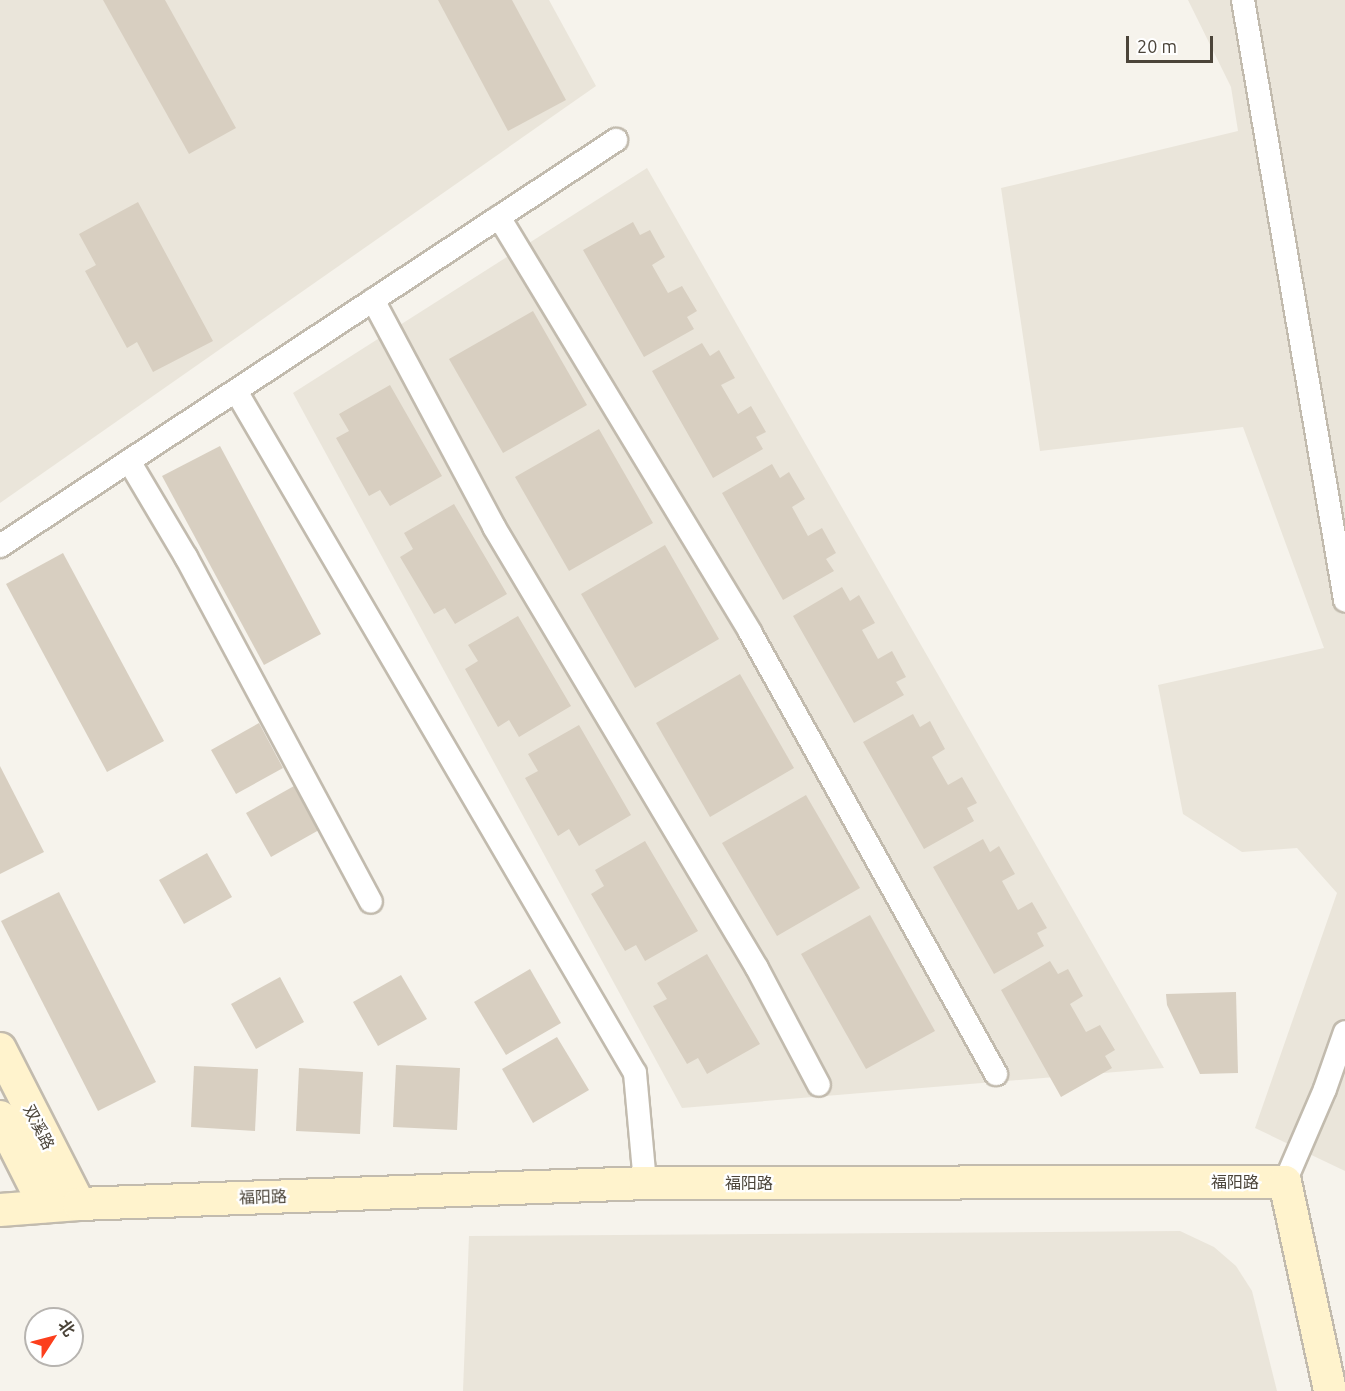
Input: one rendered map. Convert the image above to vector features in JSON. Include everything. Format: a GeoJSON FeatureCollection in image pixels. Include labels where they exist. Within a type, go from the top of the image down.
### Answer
{"type":"FeatureCollection","features":[{"type":"Feature","properties":{"kind":"street"},"geometry":{"type":"LineString","coordinates":[[1243,0],[1345,600]]}},
{"type":"Feature","properties":{"kind":"street"},"geometry":{"type":"LineString","coordinates":[[0,546],[616,140]]}},
{"type":"Feature","properties":{"kind":"street"},"geometry":{"type":"LineString","coordinates":[[499,217],[750,632],[996,1074]]}},
{"type":"Feature","properties":{"kind":"street"},"geometry":{"type":"LineString","coordinates":[[373,300],[495,526],[751,957],[819,1085]]}},
{"type":"Feature","properties":{"kind":"street"},"geometry":{"type":"LineString","coordinates":[[237,391],[635,1073],[645,1183]]}},
{"type":"Feature","properties":{"kind":"street"},"geometry":{"type":"LineString","coordinates":[[129,461],[186,557],[371,902]]}},
{"type":"Feature","properties":{"kind":"street"},"geometry":{"type":"LineString","coordinates":[[1330,1391],[1285,1182],[1335,1086],[1345,1032]]}},
{"type":"Feature","properties":{"kind":"street","name":"双溪路"},"geometry":{"type":"LineString","coordinates":[[0,1049],[79,1204]]}},
{"type":"Feature","properties":{"kind":"street","name":"双溪路"},"geometry":{"type":"LineString","coordinates":[[0,1117],[45,1206]]}},
{"type":"Feature","properties":{"kind":"street","name":"福阳路"},"geometry":{"type":"LineString","coordinates":[[0,1210],[79,1204],[645,1183],[1285,1182]]}},
{"type":"Feature","properties":{"kind":"shaded area"},"geometry":{"type":"Polygon","coordinates":[[[0,0],[549,0],[596,86],[0,503],[0,0]]]}},
{"type":"Feature","properties":{"kind":"shaded area"},"geometry":{"type":"Polygon","coordinates":[[[1188,0],[1345,0],[1345,1171],[1255,1128],[1337,893],[1297,848],[1242,852],[1183,814],[1158,685],[1324,648],[1243,427],[1040,451],[1001,188],[1238,131],[1231,87],[1188,0]]]}},
{"type":"Feature","properties":{"kind":"shaded area"},"geometry":{"type":"Polygon","coordinates":[[[647,168],[1164,1068],[682,1108],[293,393],[647,168]]]}},
{"type":"Feature","properties":{"kind":"shaded area"},"geometry":{"type":"Polygon","coordinates":[[[1180,1231],[1214,1247],[1236,1266],[1252,1291],[1277,1391],[463,1391],[469,1236],[1180,1231]]]}},
{"type":"Feature","properties":{"kind":"building"},"geometry":{"type":"Polygon","coordinates":[[[103,0],[165,0],[236,128],[189,154],[103,0]]]}},
{"type":"Feature","properties":{"kind":"building"},"geometry":{"type":"Polygon","coordinates":[[[438,0],[512,0],[566,100],[508,131],[438,0]]]}},
{"type":"Feature","properties":{"kind":"building"},"geometry":{"type":"Polygon","coordinates":[[[138,202],[213,341],[153,372],[137,342],[127,348],[85,271],[96,265],[79,234],[138,202]]]}},
{"type":"Feature","properties":{"kind":"building"},"geometry":{"type":"Polygon","coordinates":[[[633,222],[640,235],[650,230],[665,257],[652,265],[668,293],[682,286],[697,311],[687,317],[694,329],[644,357],[583,250],[633,222]]]}},
{"type":"Feature","properties":{"kind":"building"},"geometry":{"type":"Polygon","coordinates":[[[533,311],[587,405],[503,453],[449,359],[533,311]]]}},
{"type":"Feature","properties":{"kind":"building"},"geometry":{"type":"Polygon","coordinates":[[[702,343],[710,356],[719,350],[735,378],[721,385],[738,414],[751,406],[766,432],[756,437],[763,449],[713,478],[652,371],[702,343]]]}},
{"type":"Feature","properties":{"kind":"building"},"geometry":{"type":"Polygon","coordinates":[[[390,385],[442,476],[390,506],[380,490],[369,496],[336,438],[349,431],[339,414],[390,385]]]}},
{"type":"Feature","properties":{"kind":"building"},"geometry":{"type":"Polygon","coordinates":[[[599,429],[653,523],[569,571],[515,477],[599,429]]]}},
{"type":"Feature","properties":{"kind":"building"},"geometry":{"type":"Polygon","coordinates":[[[220,446],[321,634],[264,665],[162,476],[220,446]]]}},
{"type":"Feature","properties":{"kind":"building"},"geometry":{"type":"Polygon","coordinates":[[[772,464],[780,478],[789,472],[805,499],[792,507],[808,536],[822,528],[836,553],[826,559],[834,571],[783,600],[722,493],[772,464]]]}},
{"type":"Feature","properties":{"kind":"building"},"geometry":{"type":"Polygon","coordinates":[[[454,504],[507,594],[455,624],[445,608],[434,614],[400,557],[413,549],[404,533],[454,504]]]}},
{"type":"Feature","properties":{"kind":"building"},"geometry":{"type":"Polygon","coordinates":[[[665,545],[719,639],[635,688],[581,594],[665,545]]]}},
{"type":"Feature","properties":{"kind":"building"},"geometry":{"type":"Polygon","coordinates":[[[63,553],[164,741],[107,772],[6,584],[63,553]]]}},
{"type":"Feature","properties":{"kind":"building"},"geometry":{"type":"Polygon","coordinates":[[[842,587],[850,601],[859,595],[875,623],[862,630],[878,659],[892,651],[906,677],[896,682],[904,695],[854,723],[793,616],[842,587]]]}},
{"type":"Feature","properties":{"kind":"building"},"geometry":{"type":"Polygon","coordinates":[[[518,616],[571,706],[519,737],[509,720],[498,727],[465,669],[478,661],[468,645],[518,616]]]}},
{"type":"Feature","properties":{"kind":"building"},"geometry":{"type":"Polygon","coordinates":[[[740,674],[794,768],[710,817],[656,723],[740,674]]]}},
{"type":"Feature","properties":{"kind":"building"},"geometry":{"type":"Polygon","coordinates":[[[913,714],[920,727],[930,721],[945,749],[932,757],[948,785],[962,777],[977,803],[967,808],[974,821],[924,849],[863,742],[913,714]]]}},
{"type":"Feature","properties":{"kind":"building"},"geometry":{"type":"Polygon","coordinates":[[[259,723],[283,768],[236,794],[211,750],[259,723]]]}},
{"type":"Feature","properties":{"kind":"building"},"geometry":{"type":"Polygon","coordinates":[[[579,725],[631,815],[579,846],[569,829],[558,836],[525,778],[538,771],[528,754],[579,725]]]}},
{"type":"Feature","properties":{"kind":"building"},"geometry":{"type":"Polygon","coordinates":[[[0,766],[44,852],[0,874],[0,766]]]}},
{"type":"Feature","properties":{"kind":"building"},"geometry":{"type":"Polygon","coordinates":[[[294,786],[319,830],[271,857],[246,813],[294,786]]]}},
{"type":"Feature","properties":{"kind":"building"},"geometry":{"type":"Polygon","coordinates":[[[806,795],[860,888],[777,936],[722,843],[806,795]]]}},
{"type":"Feature","properties":{"kind":"building"},"geometry":{"type":"Polygon","coordinates":[[[983,839],[990,852],[999,846],[1015,874],[1002,881],[1018,910],[1032,902],[1047,928],[1037,933],[1044,946],[994,974],[933,867],[983,839]]]}},
{"type":"Feature","properties":{"kind":"building"},"geometry":{"type":"Polygon","coordinates":[[[645,841],[698,931],[645,961],[636,945],[625,951],[591,894],[604,886],[595,870],[645,841]]]}},
{"type":"Feature","properties":{"kind":"building"},"geometry":{"type":"Polygon","coordinates":[[[207,853],[232,897],[184,924],[159,880],[207,853]]]}},
{"type":"Feature","properties":{"kind":"building"},"geometry":{"type":"Polygon","coordinates":[[[59,892],[156,1082],[98,1111],[1,921],[59,892]]]}},
{"type":"Feature","properties":{"kind":"building"},"geometry":{"type":"Polygon","coordinates":[[[870,915],[935,1031],[866,1069],[801,954],[870,915]]]}},
{"type":"Feature","properties":{"kind":"building"},"geometry":{"type":"Polygon","coordinates":[[[707,954],[760,1044],[707,1074],[698,1058],[687,1064],[653,1006],[667,999],[657,983],[707,954]]]}},
{"type":"Feature","properties":{"kind":"building"},"geometry":{"type":"Polygon","coordinates":[[[1050,961],[1058,974],[1068,969],[1083,996],[1070,1004],[1086,1032],[1100,1025],[1115,1050],[1105,1056],[1112,1068],[1061,1097],[1001,990],[1050,961]]]}},
{"type":"Feature","properties":{"kind":"building"},"geometry":{"type":"Polygon","coordinates":[[[530,969],[561,1023],[506,1055],[474,1002],[530,969]]]}},
{"type":"Feature","properties":{"kind":"building"},"geometry":{"type":"Polygon","coordinates":[[[401,975],[427,1019],[378,1046],[353,1002],[401,975]]]}},
{"type":"Feature","properties":{"kind":"building"},"geometry":{"type":"Polygon","coordinates":[[[280,977],[304,1022],[256,1049],[231,1004],[280,977]]]}},
{"type":"Feature","properties":{"kind":"building"},"geometry":{"type":"Polygon","coordinates":[[[1236,992],[1238,1073],[1200,1074],[1167,1005],[1166,994],[1236,992]]]}},
{"type":"Feature","properties":{"kind":"building"},"geometry":{"type":"Polygon","coordinates":[[[557,1037],[589,1090],[533,1123],[502,1069],[557,1037]]]}},
{"type":"Feature","properties":{"kind":"building"},"geometry":{"type":"Polygon","coordinates":[[[396,1065],[460,1068],[457,1130],[393,1127],[396,1065]]]}},
{"type":"Feature","properties":{"kind":"building"},"geometry":{"type":"Polygon","coordinates":[[[194,1066],[258,1069],[255,1131],[191,1127],[194,1066]]]}},
{"type":"Feature","properties":{"kind":"building"},"geometry":{"type":"Polygon","coordinates":[[[299,1068],[363,1072],[360,1134],[296,1131],[299,1068]]]}}]}
